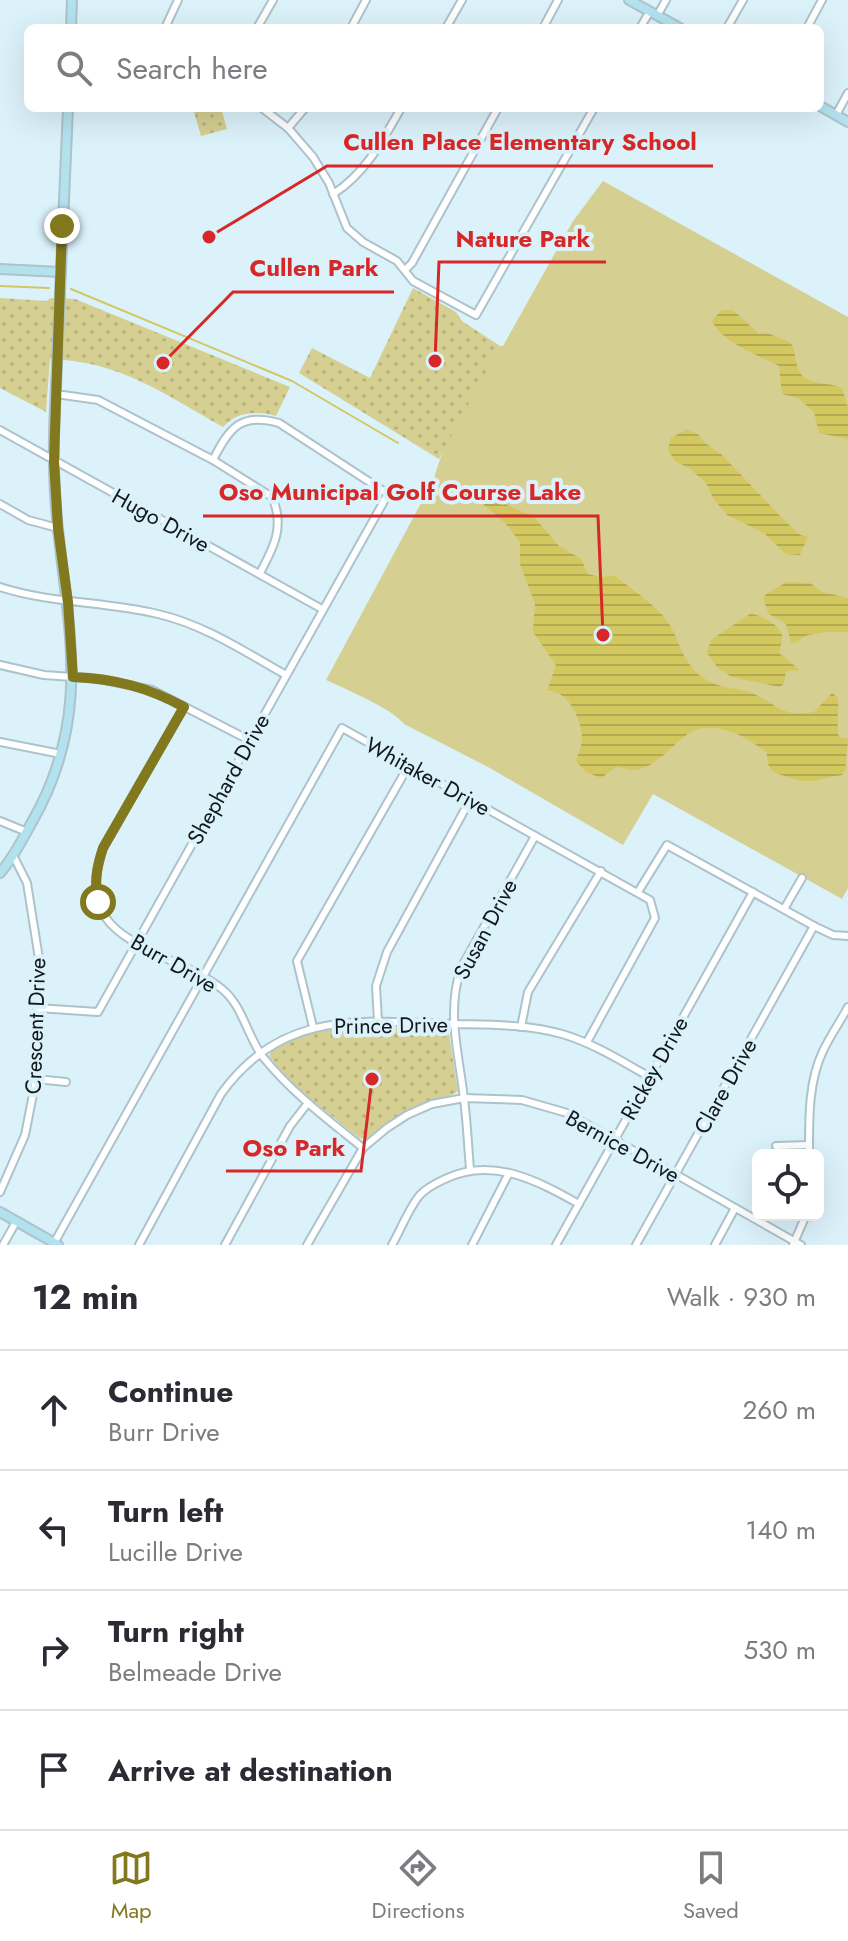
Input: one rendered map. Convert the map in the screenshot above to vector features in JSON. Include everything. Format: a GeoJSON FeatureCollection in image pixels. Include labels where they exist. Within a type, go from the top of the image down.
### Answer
{"type":"FeatureCollection","features":[{"type":"Feature","properties":{"kind":"street"},"geometry":{"type":"LineString","coordinates":[[71,24],[72,0]]}},
{"type":"Feature","properties":{"kind":"street"},"geometry":{"type":"LineString","coordinates":[[167,24],[178,0]]}},
{"type":"Feature","properties":{"kind":"street"},"geometry":{"type":"LineString","coordinates":[[259,24],[273,0]]}},
{"type":"Feature","properties":{"kind":"street"},"geometry":{"type":"LineString","coordinates":[[353,24],[366,0]]}},
{"type":"Feature","properties":{"kind":"street"},"geometry":{"type":"LineString","coordinates":[[448,24],[462,0]]}},
{"type":"Feature","properties":{"kind":"street"},"geometry":{"type":"LineString","coordinates":[[545,24],[558,0]]}},
{"type":"Feature","properties":{"kind":"street"},"geometry":{"type":"LineString","coordinates":[[629,0],[672,24]]}},
{"type":"Feature","properties":{"kind":"street"},"geometry":{"type":"LineString","coordinates":[[644,24],[666,0]]}},
{"type":"Feature","properties":{"kind":"street"},"geometry":{"type":"LineString","coordinates":[[729,24],[743,0]]}},
{"type":"Feature","properties":{"kind":"street"},"geometry":{"type":"LineString","coordinates":[[809,24],[822,0]]}},
{"type":"Feature","properties":{"kind":"street"},"geometry":{"type":"LineString","coordinates":[[836,115],[848,93]]}},
{"type":"Feature","properties":{"kind":"street"},"geometry":{"type":"LineString","coordinates":[[824,108],[848,122]]}},
{"type":"Feature","properties":{"kind":"street"},"geometry":{"type":"LineString","coordinates":[[0,873],[14,857],[53,780],[68,729],[73,677],[54,461],[68,112]]}},
{"type":"Feature","properties":{"kind":"street"},"geometry":{"type":"LineString","coordinates":[[267,112],[288,128],[313,157],[347,228],[363,242],[397,261],[413,281],[476,315],[592,112]]}},
{"type":"Feature","properties":{"kind":"street"},"geometry":{"type":"LineString","coordinates":[[288,128],[302,112]]}},
{"type":"Feature","properties":{"kind":"street"},"geometry":{"type":"LineString","coordinates":[[333,194],[363,168],[398,112]]}},
{"type":"Feature","properties":{"kind":"street"},"geometry":{"type":"LineString","coordinates":[[405,270],[412,263],[496,112]]}},
{"type":"Feature","properties":{"kind":"street"},"geometry":{"type":"LineString","coordinates":[[0,269],[61,272]]}},
{"type":"Feature","properties":{"kind":"street"},"geometry":{"type":"LineString","coordinates":[[56,394],[98,400],[213,460],[272,497],[277,507],[279,534],[260,573]]}},
{"type":"Feature","properties":{"kind":"street","name":"Shephard Drive"},"geometry":{"type":"LineString","coordinates":[[37,1008],[98,1012],[388,494],[279,423],[264,419],[237,424],[224,436],[213,460]]}},
{"type":"Feature","properties":{"kind":"street","name":"Hugo Drive"},"geometry":{"type":"LineString","coordinates":[[0,430],[322,609]]}},
{"type":"Feature","properties":{"kind":"street"},"geometry":{"type":"LineString","coordinates":[[0,504],[28,520],[58,528]]}},
{"type":"Feature","properties":{"kind":"street"},"geometry":{"type":"LineString","coordinates":[[0,587],[44,600],[102,603],[186,622],[286,675]]}},
{"type":"Feature","properties":{"kind":"street"},"geometry":{"type":"LineString","coordinates":[[0,665],[44,675],[100,679],[152,690],[249,740]]}},
{"type":"Feature","properties":{"kind":"street","name":"Burr Drive"},"geometry":{"type":"LineString","coordinates":[[184,707],[103,848],[97,866],[95,890],[101,909],[111,925],[229,995],[260,1053],[308,1103],[363,1148]]}},
{"type":"Feature","properties":{"kind":"street","name":"Whitaker Drive"},"geometry":{"type":"LineString","coordinates":[[55,1244],[342,728],[638,892]]}},
{"type":"Feature","properties":{"kind":"street"},"geometry":{"type":"LineString","coordinates":[[0,742],[61,754]]}},
{"type":"Feature","properties":{"kind":"street"},"geometry":{"type":"LineString","coordinates":[[313,1027],[297,961],[409,765]]}},
{"type":"Feature","properties":{"kind":"street"},"geometry":{"type":"LineString","coordinates":[[378,1021],[376,986],[387,952],[470,800]]}},
{"type":"Feature","properties":{"kind":"street"},"geometry":{"type":"LineString","coordinates":[[0,821],[27,832]]}},
{"type":"Feature","properties":{"kind":"street","name":"Susan Drive"},"geometry":{"type":"LineString","coordinates":[[470,1169],[453,1024],[454,989],[461,968],[535,836]]}},
{"type":"Feature","properties":{"kind":"street"},"geometry":{"type":"LineString","coordinates":[[587,1042],[655,918],[650,900],[638,892],[667,845],[814,926],[833,935],[848,936]]}},
{"type":"Feature","properties":{"kind":"street","name":"Crescent Drive"},"geometry":{"type":"LineString","coordinates":[[0,1192],[25,1135],[36,1079],[40,965],[27,883],[14,857]]}},
{"type":"Feature","properties":{"kind":"street"},"geometry":{"type":"LineString","coordinates":[[521,1027],[528,992],[601,871]]}},
{"type":"Feature","properties":{"kind":"street"},"geometry":{"type":"LineString","coordinates":[[784,909],[802,878]]}},
{"type":"Feature","properties":{"kind":"street","name":"Rickey Drive"},"geometry":{"type":"LineString","coordinates":[[556,1245],[753,892]]}},
{"type":"Feature","properties":{"kind":"street","name":"Clare Drive"},"geometry":{"type":"LineString","coordinates":[[636,1245],[814,926]]}},
{"type":"Feature","properties":{"kind":"street"},"geometry":{"type":"LineString","coordinates":[[809,1149],[811,1093],[815,1073],[822,1052],[848,1008]]}},
{"type":"Feature","properties":{"kind":"street","name":"Prince Drive"},"geometry":{"type":"LineString","coordinates":[[139,1245],[221,1094],[239,1071],[286,1037],[313,1027],[378,1021],[521,1027],[587,1042],[650,1077]]}},
{"type":"Feature","properties":{"kind":"street"},"geometry":{"type":"LineString","coordinates":[[36,1079],[66,1082]]}},
{"type":"Feature","properties":{"kind":"street","name":"Bernice Drive"},"geometry":{"type":"LineString","coordinates":[[307,1245],[363,1148],[407,1115],[432,1104],[464,1098],[522,1100],[567,1113],[797,1244]]}},
{"type":"Feature","properties":{"kind":"street"},"geometry":{"type":"LineString","coordinates":[[225,1245],[290,1126],[308,1103]]}},
{"type":"Feature","properties":{"kind":"street"},"geometry":{"type":"LineString","coordinates":[[776,1146],[809,1145]]}},
{"type":"Feature","properties":{"kind":"street"},"geometry":{"type":"LineString","coordinates":[[392,1245],[419,1196],[441,1180],[470,1169],[509,1173],[540,1181],[579,1204]]}},
{"type":"Feature","properties":{"kind":"street"},"geometry":{"type":"LineString","coordinates":[[472,1245],[509,1173]]}},
{"type":"Feature","properties":{"kind":"street"},"geometry":{"type":"LineString","coordinates":[[715,1245],[735,1208]]}},
{"type":"Feature","properties":{"kind":"street"},"geometry":{"type":"LineString","coordinates":[[0,1212],[55,1244]]}},
{"type":"Feature","properties":{"kind":"street"},"geometry":{"type":"LineString","coordinates":[[797,1244],[804,1221]]}},
{"type":"Feature","properties":{"kind":"street"},"geometry":{"type":"LineString","coordinates":[[3,1245],[16,1222]]}},
{"type":"Feature","properties":{"kind":"shaded area"},"geometry":{"type":"Polygon","coordinates":[[[194,112],[222,112],[227,129],[201,136],[194,112]]]}},
{"type":"Feature","properties":{"kind":"shaded area"},"geometry":{"type":"Polygon","coordinates":[[[603,181],[848,317],[848,888],[842,899],[653,794],[623,845],[488,767],[404,724],[379,706],[326,680],[434,479],[462,411],[500,346],[503,346],[573,221],[603,181]]]}},
{"type":"Feature","properties":{"kind":"shaded area"},"geometry":{"type":"Polygon","coordinates":[[[413,288],[456,312],[462,321],[500,346],[439,459],[299,373],[312,348],[370,378],[413,288]]]}},
{"type":"Feature","properties":{"kind":"shaded area"},"geometry":{"type":"Polygon","coordinates":[[[0,298],[75,299],[290,387],[276,416],[248,414],[235,418],[223,427],[141,381],[98,366],[50,359],[46,412],[0,388],[0,298]]]}},
{"type":"Feature","properties":{"kind":"shaded area"},"geometry":{"type":"Polygon","coordinates":[[[722,310],[733,310],[759,334],[767,333],[790,342],[803,377],[842,388],[848,407],[848,439],[819,433],[814,412],[798,398],[782,394],[779,366],[741,347],[716,328],[712,320],[722,310]]]}},
{"type":"Feature","properties":{"kind":"shaded area"},"geometry":{"type":"Polygon","coordinates":[[[687,429],[722,455],[782,518],[800,535],[808,537],[800,555],[786,554],[764,533],[727,515],[706,483],[675,461],[668,450],[671,438],[687,429]]]}},
{"type":"Feature","properties":{"kind":"shaded area"},"geometry":{"type":"Polygon","coordinates":[[[482,486],[503,503],[534,517],[558,545],[581,559],[588,574],[615,576],[647,601],[670,625],[690,665],[705,679],[716,685],[752,693],[793,713],[814,712],[832,693],[838,698],[839,737],[848,739],[842,775],[808,781],[780,774],[770,768],[767,753],[752,742],[717,728],[698,729],[690,733],[644,768],[616,767],[601,778],[586,772],[576,761],[582,739],[576,713],[561,695],[547,691],[556,665],[533,632],[535,604],[520,564],[520,542],[505,523],[475,497],[482,486]]]}},
{"type":"Feature","properties":{"kind":"shaded area"},"geometry":{"type":"Polygon","coordinates":[[[787,582],[810,583],[822,592],[848,598],[848,632],[813,634],[791,643],[786,624],[769,614],[763,599],[787,582]]]}},
{"type":"Feature","properties":{"kind":"shaded area"},"geometry":{"type":"Polygon","coordinates":[[[750,614],[764,618],[777,627],[782,635],[780,654],[800,670],[786,671],[780,687],[732,677],[718,668],[707,653],[711,640],[750,614]]]}},
{"type":"Feature","properties":{"kind":"shaded area"},"geometry":{"type":"Polygon","coordinates":[[[353,1026],[446,1028],[458,1091],[404,1113],[367,1139],[359,1138],[292,1084],[269,1056],[273,1048],[302,1036],[353,1026]]]}},
{"type":"Feature","properties":{"kind":"waterway"},"geometry":{"type":"LineString","coordinates":[[0,286],[49,288]]}},
{"type":"Feature","properties":{"kind":"waterway"},"geometry":{"type":"LineString","coordinates":[[71,289],[292,381],[398,443]]}},
{"type":"Feature","properties":{"kind":"place","name":"Cullen Place Elementary School"},"geometry":{"type":"Point","coordinates":[209,237]}},
{"type":"Feature","properties":{"kind":"place","name":"Nature Park"},"geometry":{"type":"Point","coordinates":[435,361]}},
{"type":"Feature","properties":{"kind":"place","name":"Cullen Park"},"geometry":{"type":"Point","coordinates":[163,363]}},
{"type":"Feature","properties":{"kind":"place","name":"Oso Municipal Golf Course Lake"},"geometry":{"type":"Point","coordinates":[603,635]}},
{"type":"Feature","properties":{"kind":"place","name":"Oso Park"},"geometry":{"type":"Point","coordinates":[372,1079]}},
{"type":"Feature","properties":{"kind":"route"},"geometry":{"type":"LineString","coordinates":[[62,226],[54,461],[73,677],[100,679],[152,690],[184,707],[103,848],[97,866],[95,890],[98,902]]}}]}
